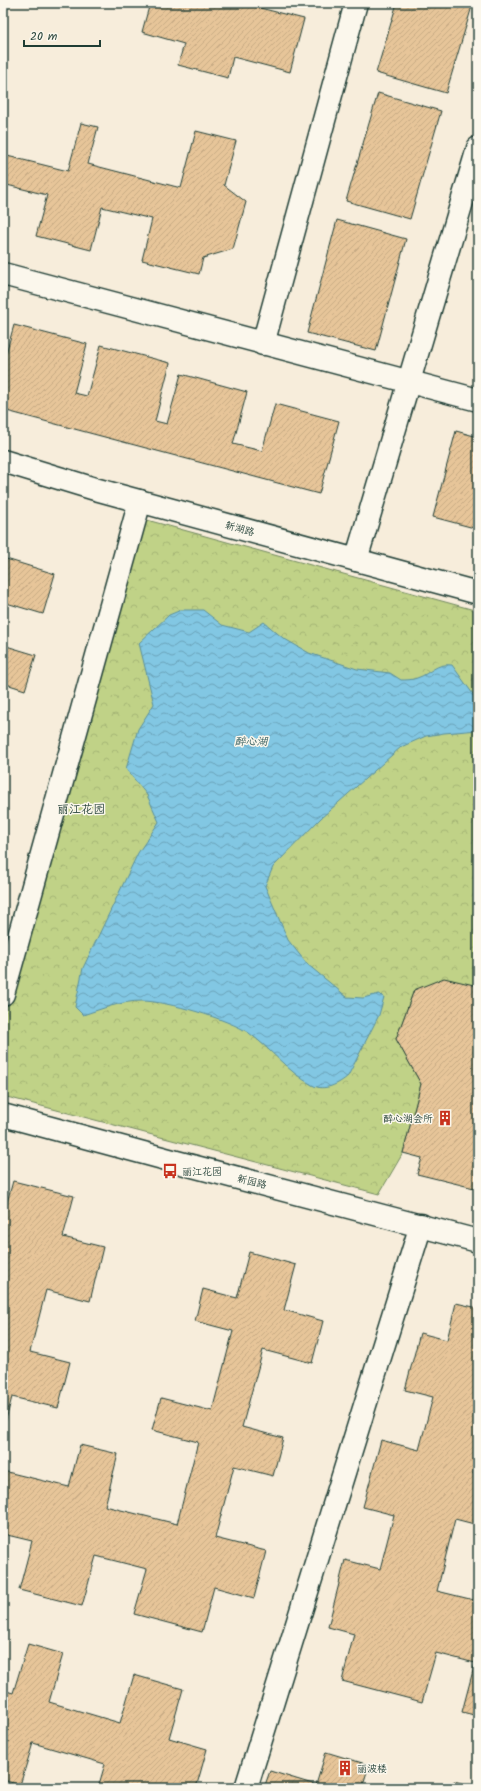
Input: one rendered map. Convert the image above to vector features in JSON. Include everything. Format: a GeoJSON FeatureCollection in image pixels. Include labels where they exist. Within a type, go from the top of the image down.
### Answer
{"type":"FeatureCollection","features":[{"type":"Feature","properties":{"kind":"street"},"geometry":{"type":"LineString","coordinates":[[263,344],[356,3]]}},
{"type":"Feature","properties":{"kind":"street"},"geometry":{"type":"LineString","coordinates":[[356,560],[478,148]]}},
{"type":"Feature","properties":{"kind":"street"},"geometry":{"type":"LineString","coordinates":[[3,274],[408,383],[478,400]]}},
{"type":"Feature","properties":{"kind":"street","name":"新湖路"},"geometry":{"type":"LineString","coordinates":[[3,461],[140,501],[478,593]]}},
{"type":"Feature","properties":{"kind":"street"},"geometry":{"type":"LineString","coordinates":[[3,994],[140,501]]}},
{"type":"Feature","properties":{"kind":"street","name":"新园路"},"geometry":{"type":"LineString","coordinates":[[3,1115],[478,1240]]}},
{"type":"Feature","properties":{"kind":"street"},"geometry":{"type":"LineString","coordinates":[[246,1788],[421,1225]]}},
{"type":"Feature","properties":{"kind":"green space"},"geometry":{"type":"Polygon","coordinates":[[[136,517],[478,611],[478,986],[414,990],[396,1039],[421,1084],[403,1153],[379,1194],[3,1096],[3,994],[136,517]]]}},
{"type":"Feature","properties":{"kind":"water","name":"醉心湖"},"geometry":{"type":"Polygon","coordinates":[[[181,610],[203,610],[222,625],[249,632],[264,622],[283,638],[309,653],[357,669],[390,673],[401,680],[415,679],[441,665],[452,665],[478,701],[478,730],[426,736],[401,747],[321,818],[273,867],[265,886],[288,940],[307,964],[347,997],[363,998],[379,994],[384,997],[379,1015],[348,1076],[331,1086],[321,1088],[303,1080],[249,1033],[227,1022],[181,1007],[153,1002],[134,1001],[83,1015],[75,1007],[83,968],[138,853],[159,822],[147,795],[126,769],[138,729],[154,704],[139,643],[169,615],[181,610]]]}},
{"type":"Feature","properties":{"kind":"building"},"geometry":{"type":"Polygon","coordinates":[[[150,3],[261,3],[260,8],[304,19],[290,72],[233,57],[228,78],[178,65],[184,44],[142,32],[150,3]]]}},
{"type":"Feature","properties":{"kind":"building"},"geometry":{"type":"Polygon","coordinates":[[[397,3],[473,3],[446,93],[376,73],[397,3]]]}},
{"type":"Feature","properties":{"kind":"building"},"geometry":{"type":"Polygon","coordinates":[[[378,93],[441,111],[410,219],[346,201],[378,93]]]}},
{"type":"Feature","properties":{"kind":"building"},"geometry":{"type":"Polygon","coordinates":[[[81,123],[98,127],[88,164],[181,188],[196,131],[236,141],[224,185],[246,202],[233,249],[203,258],[199,274],[142,260],[152,219],[102,207],[91,250],[36,236],[47,195],[3,184],[3,155],[68,171],[81,123]]]}},
{"type":"Feature","properties":{"kind":"building"},"geometry":{"type":"Polygon","coordinates":[[[337,220],[406,239],[376,351],[307,333],[337,220]]]}},
{"type":"Feature","properties":{"kind":"building"},"geometry":{"type":"Polygon","coordinates":[[[14,325],[87,344],[74,393],[87,396],[101,345],[170,363],[155,421],[167,424],[181,374],[247,392],[233,444],[262,451],[275,404],[339,421],[319,494],[3,410],[3,364],[14,325]]]}},
{"type":"Feature","properties":{"kind":"building"},"geometry":{"type":"Polygon","coordinates":[[[456,431],[478,437],[478,529],[433,517],[456,431]]]}},
{"type":"Feature","properties":{"kind":"building"},"geometry":{"type":"Polygon","coordinates":[[[3,558],[55,574],[43,614],[3,602],[3,558]]]}},
{"type":"Feature","properties":{"kind":"building"},"geometry":{"type":"Polygon","coordinates":[[[3,645],[36,655],[25,690],[3,683],[3,645]]]}},
{"type":"Feature","properties":{"kind":"building","name":"醉心湖会所"},"geometry":{"type":"Polygon","coordinates":[[[444,978],[478,986],[478,1189],[417,1174],[422,1158],[403,1153],[421,1084],[396,1039],[414,990],[444,978]]]}},
{"type":"Feature","properties":{"kind":"building"},"geometry":{"type":"Polygon","coordinates":[[[13,1181],[74,1196],[63,1237],[103,1247],[90,1301],[46,1290],[30,1352],[70,1362],[58,1408],[12,1397],[3,1431],[3,1217],[13,1181]]]}},
{"type":"Feature","properties":{"kind":"building"},"geometry":{"type":"Polygon","coordinates":[[[249,1252],[296,1265],[284,1310],[323,1321],[312,1363],[263,1350],[242,1427],[283,1438],[273,1476],[234,1466],[215,1538],[266,1551],[254,1598],[214,1587],[202,1632],[134,1614],[147,1569],[96,1556],[82,1606],[19,1590],[32,1541],[3,1534],[3,1471],[69,1487],[80,1445],[118,1454],[105,1506],[177,1524],[198,1442],[152,1430],[161,1398],[212,1411],[233,1331],[195,1321],[203,1289],[237,1298],[249,1252]]]}},
{"type":"Feature","properties":{"kind":"building"},"geometry":{"type":"Polygon","coordinates":[[[456,1303],[478,1308],[478,1454],[473,1474],[478,1475],[478,1525],[455,1519],[437,1591],[478,1601],[478,1716],[462,1712],[475,1663],[436,1653],[422,1702],[342,1681],[354,1634],[328,1627],[345,1560],[380,1569],[394,1515],[363,1507],[381,1440],[419,1450],[433,1397],[405,1390],[420,1333],[447,1340],[456,1303]]]}},
{"type":"Feature","properties":{"kind":"building"},"geometry":{"type":"Polygon","coordinates":[[[28,1644],[63,1654],[49,1702],[120,1723],[134,1675],[183,1689],[169,1738],[207,1749],[196,1788],[98,1788],[105,1764],[33,1743],[20,1785],[3,1780],[3,1690],[13,1693],[28,1644]]]}},
{"type":"Feature","properties":{"kind":"building","name":"丽波楼"},"geometry":{"type":"Polygon","coordinates":[[[326,1752],[369,1765],[362,1788],[264,1788],[270,1771],[316,1785],[326,1752]]]}},
{"type":"Feature","properties":{"kind":"building"},"geometry":{"type":"Polygon","coordinates":[[[454,1781],[478,1788],[452,1788],[454,1781]]]}},
{"type":"Feature","properties":{"kind":"place","name":"醉心湖会所"},"geometry":{"type":"Point","coordinates":[445,1118]}},
{"type":"Feature","properties":{"kind":"place","name":"丽江花园"},"geometry":{"type":"Point","coordinates":[170,1171]}},
{"type":"Feature","properties":{"kind":"place","name":"丽波楼"},"geometry":{"type":"Point","coordinates":[345,1768]}},
{"type":"Feature","properties":{"kind":"district","name":"丽江花园"},"geometry":{"type":"Point","coordinates":[81,809]}}]}
